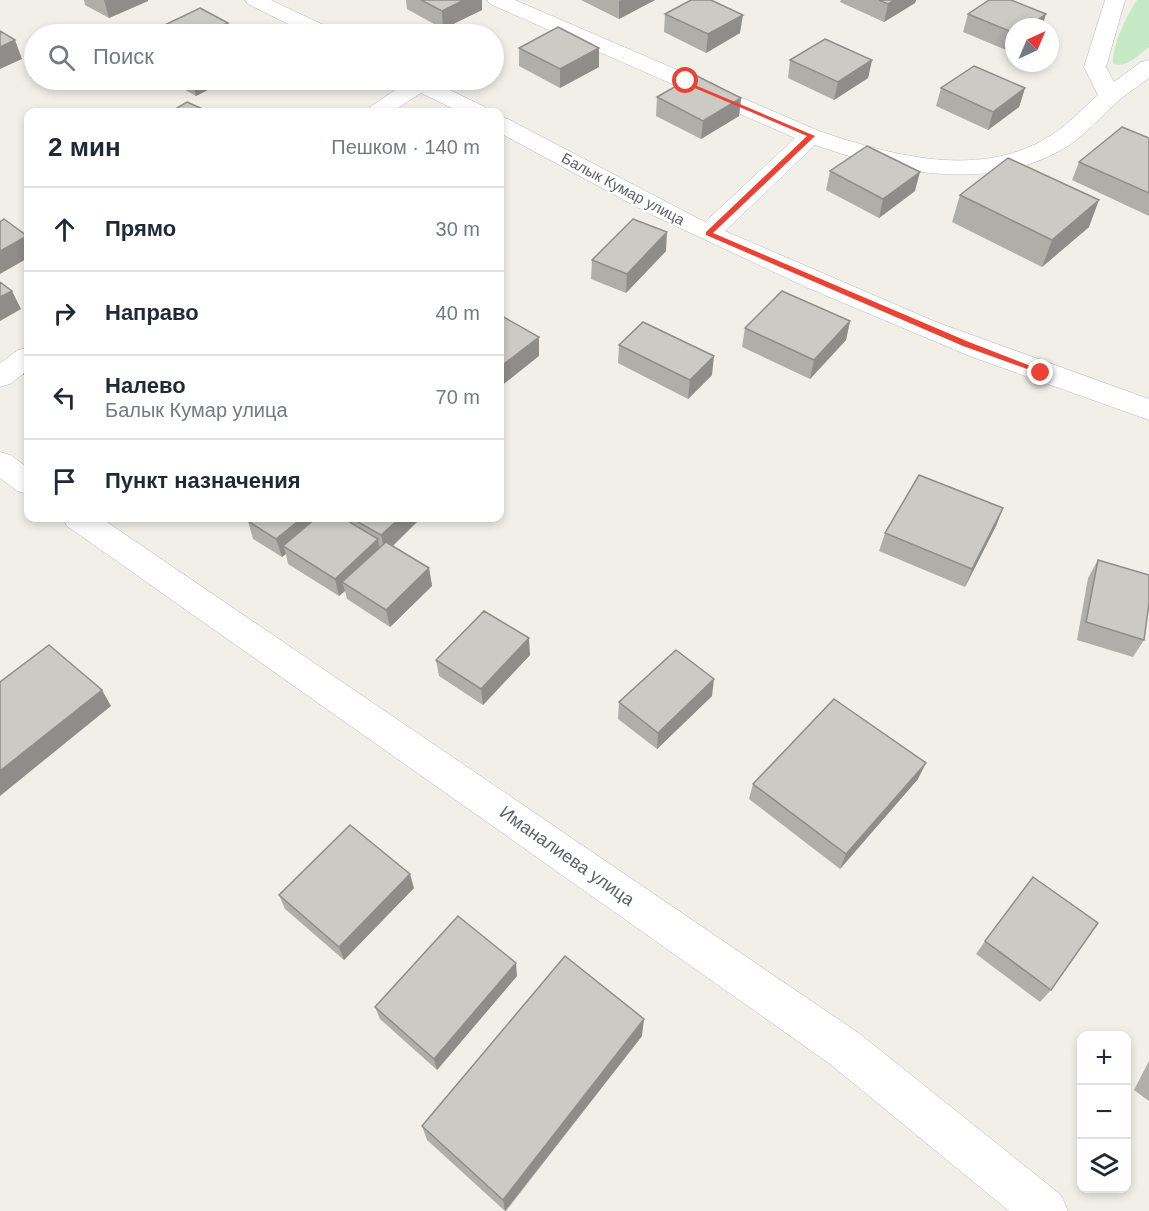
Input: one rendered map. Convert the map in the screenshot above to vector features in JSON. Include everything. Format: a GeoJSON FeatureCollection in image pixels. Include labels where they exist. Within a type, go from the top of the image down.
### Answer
{"type":"FeatureCollection","features":[{"type":"Feature","properties":{"kind":"street"},"geometry":{"type":"LineString","coordinates":[[255,0],[304,24]]}},
{"type":"Feature","properties":{"kind":"street"},"geometry":{"type":"LineString","coordinates":[[497,0],[812,136],[855,152],[908,164],[963,168],[1001,163],[1032,154],[1060,141],[1110,96],[1149,67]]}},
{"type":"Feature","properties":{"kind":"street"},"geometry":{"type":"LineString","coordinates":[[1110,96],[1095,67],[1115,0]]}},
{"type":"Feature","properties":{"kind":"street"},"geometry":{"type":"LineString","coordinates":[[383,108],[406,90]]}},
{"type":"Feature","properties":{"kind":"street"},"geometry":{"type":"LineString","coordinates":[[434,90],[469,108]]}},
{"type":"Feature","properties":{"kind":"street","name":"Балык Кумар улица"},"geometry":{"type":"LineString","coordinates":[[504,126],[708,233],[966,344],[1079,387],[1149,410]]}},
{"type":"Feature","properties":{"kind":"street"},"geometry":{"type":"LineString","coordinates":[[708,233],[812,136]]}},
{"type":"Feature","properties":{"kind":"street"},"geometry":{"type":"LineString","coordinates":[[0,377],[24,360]]}},
{"type":"Feature","properties":{"kind":"street"},"geometry":{"type":"LineString","coordinates":[[0,463],[24,480]]}},
{"type":"Feature","properties":{"kind":"street","name":"Иманалиева улица"},"geometry":{"type":"LineString","coordinates":[[84,522],[845,1049],[1045,1211]]}},
{"type":"Feature","properties":{"kind":"green space"},"geometry":{"type":"Polygon","coordinates":[[[1137,0],[1149,0],[1149,47],[1127,63],[1118,65],[1113,63],[1118,39],[1137,0]]]}},
{"type":"Feature","properties":{"kind":"building"},"geometry":{"type":"Polygon","coordinates":[[[421,0],[464,0],[442,11],[421,0]]]}},
{"type":"Feature","properties":{"kind":"building"},"geometry":{"type":"Polygon","coordinates":[[[691,0],[711,0],[743,15],[708,34],[665,14],[691,0]]]}},
{"type":"Feature","properties":{"kind":"building"},"geometry":{"type":"Polygon","coordinates":[[[879,0],[895,0],[888,4],[879,0]]]}},
{"type":"Feature","properties":{"kind":"building"},"geometry":{"type":"Polygon","coordinates":[[[989,0],[1011,0],[1046,14],[1040,18],[1005,18],[1005,29],[968,14],[989,0]]]}},
{"type":"Feature","properties":{"kind":"building"},"geometry":{"type":"Polygon","coordinates":[[[200,8],[228,23],[226,24],[167,24],[200,8]]]}},
{"type":"Feature","properties":{"kind":"building"},"geometry":{"type":"Polygon","coordinates":[[[558,27],[599,48],[560,69],[519,48],[558,27]]]}},
{"type":"Feature","properties":{"kind":"building"},"geometry":{"type":"Polygon","coordinates":[[[0,31],[15,40],[0,47],[0,31]]]}},
{"type":"Feature","properties":{"kind":"building"},"geometry":{"type":"Polygon","coordinates":[[[825,39],[872,60],[838,82],[790,60],[825,39]]]}},
{"type":"Feature","properties":{"kind":"building"},"geometry":{"type":"Polygon","coordinates":[[[974,66],[1025,88],[993,112],[941,88],[974,66]]]}},
{"type":"Feature","properties":{"kind":"building"},"geometry":{"type":"Polygon","coordinates":[[[695,75],[741,98],[703,121],[657,97],[695,75]]]}},
{"type":"Feature","properties":{"kind":"building"},"geometry":{"type":"Polygon","coordinates":[[[187,102],[200,108],[177,108],[187,102]]]}},
{"type":"Feature","properties":{"kind":"building"},"geometry":{"type":"Polygon","coordinates":[[[1122,127],[1149,138],[1149,193],[1079,162],[1122,127]]]}},
{"type":"Feature","properties":{"kind":"building"},"geometry":{"type":"Polygon","coordinates":[[[867,146],[920,172],[883,199],[830,171],[867,146]]]}},
{"type":"Feature","properties":{"kind":"building"},"geometry":{"type":"Polygon","coordinates":[[[1008,158],[1099,200],[1052,240],[960,195],[1008,158]]]}},
{"type":"Feature","properties":{"kind":"building"},"geometry":{"type":"Polygon","coordinates":[[[4,219],[24,234],[24,238],[0,251],[0,222],[4,219]]]}},
{"type":"Feature","properties":{"kind":"building"},"geometry":{"type":"Polygon","coordinates":[[[633,219],[667,232],[627,274],[592,260],[633,219]]]}},
{"type":"Feature","properties":{"kind":"building"},"geometry":{"type":"Polygon","coordinates":[[[0,282],[12,291],[0,297],[0,282]]]}},
{"type":"Feature","properties":{"kind":"building"},"geometry":{"type":"Polygon","coordinates":[[[782,291],[850,321],[814,360],[745,328],[782,291]]]}},
{"type":"Feature","properties":{"kind":"building"},"geometry":{"type":"Polygon","coordinates":[[[504,317],[539,337],[504,364],[504,317]]]}},
{"type":"Feature","properties":{"kind":"building"},"geometry":{"type":"Polygon","coordinates":[[[643,322],[714,356],[690,380],[619,345],[643,322]]]}},
{"type":"Feature","properties":{"kind":"building"},"geometry":{"type":"Polygon","coordinates":[[[919,475],[1003,508],[972,569],[885,533],[919,475]]]}},
{"type":"Feature","properties":{"kind":"building"},"geometry":{"type":"Polygon","coordinates":[[[250,522],[297,522],[276,539],[250,522]]]}},
{"type":"Feature","properties":{"kind":"building"},"geometry":{"type":"Polygon","coordinates":[[[311,522],[350,522],[378,539],[335,579],[283,546],[311,522]]]}},
{"type":"Feature","properties":{"kind":"building"},"geometry":{"type":"Polygon","coordinates":[[[358,522],[396,522],[381,535],[358,522]]]}},
{"type":"Feature","properties":{"kind":"building"},"geometry":{"type":"Polygon","coordinates":[[[386,542],[429,568],[386,610],[342,582],[386,542]]]}},
{"type":"Feature","properties":{"kind":"building"},"geometry":{"type":"Polygon","coordinates":[[[1098,560],[1149,575],[1149,603],[1144,640],[1086,622],[1098,560]]]}},
{"type":"Feature","properties":{"kind":"building"},"geometry":{"type":"Polygon","coordinates":[[[484,611],[529,638],[481,689],[436,660],[484,611]]]}},
{"type":"Feature","properties":{"kind":"building"},"geometry":{"type":"Polygon","coordinates":[[[49,645],[102,690],[0,771],[0,682],[49,645]]]}},
{"type":"Feature","properties":{"kind":"building"},"geometry":{"type":"Polygon","coordinates":[[[676,650],[714,679],[658,733],[619,702],[676,650]]]}},
{"type":"Feature","properties":{"kind":"building"},"geometry":{"type":"Polygon","coordinates":[[[834,699],[926,763],[846,854],[753,784],[834,699]]]}},
{"type":"Feature","properties":{"kind":"building"},"geometry":{"type":"Polygon","coordinates":[[[350,825],[410,874],[339,947],[279,895],[350,825]]]}},
{"type":"Feature","properties":{"kind":"building"},"geometry":{"type":"Polygon","coordinates":[[[1033,877],[1098,923],[1051,990],[985,941],[1033,877]]]}},
{"type":"Feature","properties":{"kind":"building"},"geometry":{"type":"Polygon","coordinates":[[[458,916],[516,963],[434,1059],[375,1007],[458,916]]]}},
{"type":"Feature","properties":{"kind":"building"},"geometry":{"type":"Polygon","coordinates":[[[565,956],[644,1019],[503,1200],[422,1126],[565,956]]]}},
{"type":"Feature","properties":{"kind":"route"},"geometry":{"type":"LineString","coordinates":[[686,81],[812,136],[708,233],[966,344],[1041,373]]}}]}
